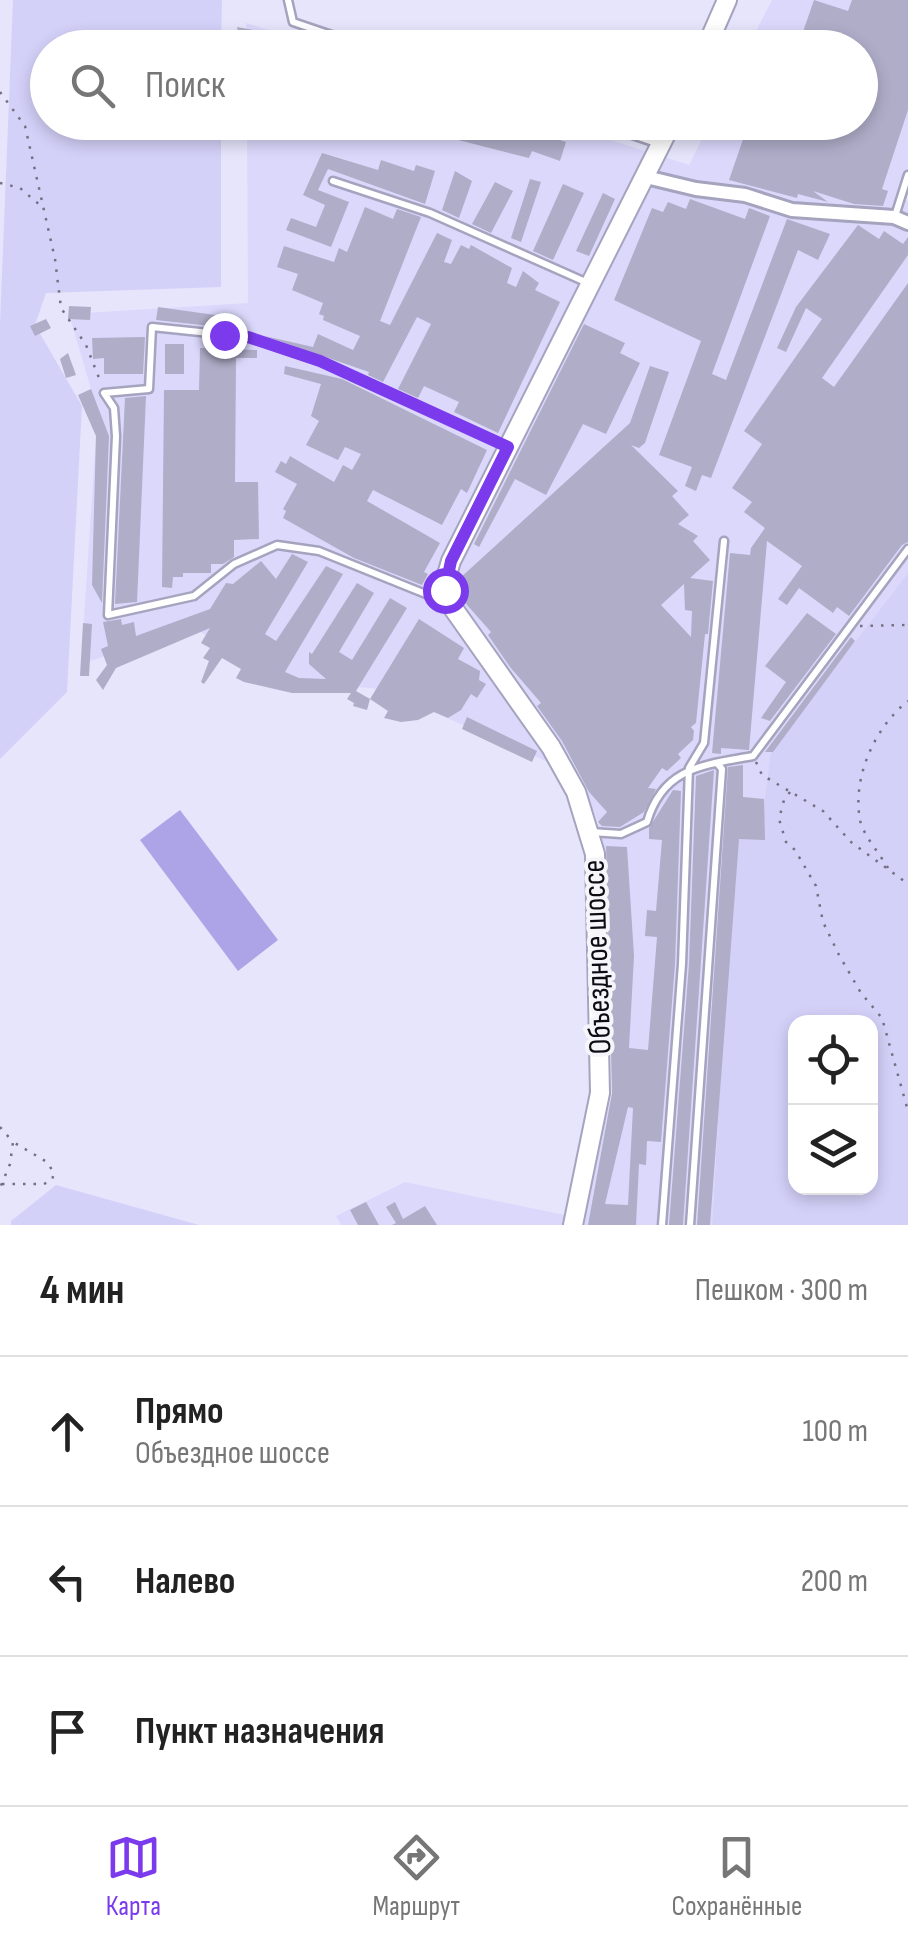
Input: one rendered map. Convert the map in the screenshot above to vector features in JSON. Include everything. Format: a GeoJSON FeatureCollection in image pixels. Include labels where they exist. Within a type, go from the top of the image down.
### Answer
{"type":"FeatureCollection","features":[{"type":"Feature","properties":{"kind":"street"},"geometry":{"type":"LineString","coordinates":[[714,30],[727,0]]}},
{"type":"Feature","properties":{"kind":"street"},"geometry":{"type":"LineString","coordinates":[[449,603],[445,590],[451,561],[664,140]]}},
{"type":"Feature","properties":{"kind":"street"},"geometry":{"type":"LineString","coordinates":[[646,177],[745,195],[792,210],[901,220]]}},
{"type":"Feature","properties":{"kind":"street","name":"Объездное шоссе"},"geometry":{"type":"LineString","coordinates":[[449,603],[551,747],[576,792],[595,854],[600,1093],[573,1225]]}},
{"type":"Feature","properties":{"kind":"lane"},"geometry":{"type":"LineString","coordinates":[[288,0],[293,22],[317,30]]}},
{"type":"Feature","properties":{"kind":"lane"},"geometry":{"type":"LineString","coordinates":[[647,140],[662,145]]}},
{"type":"Feature","properties":{"kind":"lane"},"geometry":{"type":"LineString","coordinates":[[901,220],[908,175]]}},
{"type":"Feature","properties":{"kind":"lane"},"geometry":{"type":"LineString","coordinates":[[333,181],[430,213],[591,285]]}},
{"type":"Feature","properties":{"kind":"lane"},"geometry":{"type":"LineString","coordinates":[[449,603],[318,551],[277,545],[234,564],[194,596],[108,616],[116,436],[114,408],[104,393],[149,389],[152,326],[248,337],[330,365],[508,447]]}},
{"type":"Feature","properties":{"kind":"lane"},"geometry":{"type":"LineString","coordinates":[[590,832],[621,834],[647,822],[662,789],[689,768],[704,744],[724,541]]}},
{"type":"Feature","properties":{"kind":"lane"},"geometry":{"type":"LineString","coordinates":[[689,768],[753,756],[908,549]]}},
{"type":"Feature","properties":{"kind":"lane"},"geometry":{"type":"LineString","coordinates":[[690,1225],[722,769],[717,763]]}},
{"type":"Feature","properties":{"kind":"lane"},"geometry":{"type":"LineString","coordinates":[[662,1225],[682,964],[689,768]]}},
{"type":"Feature","properties":{"kind":"path"},"geometry":{"type":"LineString","coordinates":[[0,92],[25,126],[55,259],[61,308],[86,345],[104,393]]}},
{"type":"Feature","properties":{"kind":"path"},"geometry":{"type":"LineString","coordinates":[[0,182],[20,188],[44,208]]}},
{"type":"Feature","properties":{"kind":"path"},"geometry":{"type":"LineString","coordinates":[[849,627],[908,625]]}},
{"type":"Feature","properties":{"kind":"path"},"geometry":{"type":"LineString","coordinates":[[888,870],[860,824],[860,797],[867,756],[889,716],[908,701]]}},
{"type":"Feature","properties":{"kind":"path"},"geometry":{"type":"LineString","coordinates":[[753,756],[762,775],[824,811],[850,842],[908,884]]}},
{"type":"Feature","properties":{"kind":"path"},"geometry":{"type":"LineString","coordinates":[[790,792],[780,819],[786,842],[816,886],[823,922],[839,955],[861,993],[882,1018],[908,1111]]}},
{"type":"Feature","properties":{"kind":"path"},"geometry":{"type":"LineString","coordinates":[[0,1127],[13,1142],[46,1162],[54,1173],[52,1180],[44,1184],[1,1186],[13,1142]]}},
{"type":"Feature","properties":{"kind":"shaded area"},"geometry":{"type":"Polygon","coordinates":[[[13,0],[222,0],[221,30],[30,30],[30,140],[221,140],[221,287],[46,293],[35,325],[82,406],[67,692],[0,759],[0,323],[13,0]]]}},
{"type":"Feature","properties":{"kind":"shaded area"},"geometry":{"type":"Polygon","coordinates":[[[772,0],[908,0],[908,188],[904,199],[908,201],[908,573],[771,750],[763,812],[734,845],[712,1225],[584,1225],[585,1191],[614,1088],[609,855],[600,840],[598,823],[580,776],[381,689],[271,680],[194,627],[81,664],[97,421],[69,314],[248,303],[247,140],[610,140],[689,165],[702,140],[878,140],[878,30],[757,30],[772,0]]]}},
{"type":"Feature","properties":{"kind":"shaded area"},"geometry":{"type":"Polygon","coordinates":[[[246,23],[268,30],[246,30],[246,23]]]}},
{"type":"Feature","properties":{"kind":"shaded area"},"geometry":{"type":"Polygon","coordinates":[[[908,573],[908,1225],[712,1225],[734,844],[763,812],[771,750],[908,573]]]}},
{"type":"Feature","properties":{"kind":"shaded area"},"geometry":{"type":"Polygon","coordinates":[[[180,810],[278,940],[238,971],[140,840],[180,810]]]}},
{"type":"Feature","properties":{"kind":"shaded area"},"geometry":{"type":"Polygon","coordinates":[[[405,1182],[565,1215],[564,1225],[341,1225],[336,1216],[405,1182]]]}},
{"type":"Feature","properties":{"kind":"shaded area"},"geometry":{"type":"Polygon","coordinates":[[[56,1185],[199,1225],[11,1225],[56,1185]]]}},
{"type":"Feature","properties":{"kind":"building"},"geometry":{"type":"Polygon","coordinates":[[[814,0],[848,11],[852,0],[908,0],[908,110],[882,189],[888,191],[883,206],[854,204],[813,191],[828,202],[798,194],[797,198],[729,180],[743,140],[878,140],[878,30],[804,30],[814,0]]]}},
{"type":"Feature","properties":{"kind":"building"},"geometry":{"type":"Polygon","coordinates":[[[458,140],[566,142],[560,161],[532,151],[529,158],[458,140]]]}},
{"type":"Feature","properties":{"kind":"building"},"geometry":{"type":"Polygon","coordinates":[[[322,153],[378,170],[381,160],[414,171],[416,165],[435,171],[425,204],[328,169],[318,190],[349,202],[331,247],[286,230],[291,218],[316,227],[325,205],[303,195],[322,153]]]}},
{"type":"Feature","properties":{"kind":"building"},"geometry":{"type":"Polygon","coordinates":[[[455,171],[472,181],[459,218],[442,210],[455,171]]]}},
{"type":"Feature","properties":{"kind":"building"},"geometry":{"type":"Polygon","coordinates":[[[530,179],[541,182],[521,242],[511,238],[530,179]]]}},
{"type":"Feature","properties":{"kind":"building"},"geometry":{"type":"Polygon","coordinates":[[[495,182],[513,191],[491,233],[472,224],[495,182]]]}},
{"type":"Feature","properties":{"kind":"building"},"geometry":{"type":"Polygon","coordinates":[[[563,184],[584,193],[553,260],[533,251],[563,184]]]}},
{"type":"Feature","properties":{"kind":"building"},"geometry":{"type":"Polygon","coordinates":[[[603,193],[615,199],[589,256],[576,251],[603,193]]]}},
{"type":"Feature","properties":{"kind":"building"},"geometry":{"type":"Polygon","coordinates":[[[690,199],[745,219],[749,208],[770,216],[712,374],[726,380],[787,219],[830,234],[818,260],[798,250],[711,478],[702,475],[696,491],[685,486],[692,467],[659,455],[701,341],[614,300],[652,208],[663,212],[668,202],[686,209],[690,199]]]}},
{"type":"Feature","properties":{"kind":"building"},"geometry":{"type":"Polygon","coordinates":[[[365,207],[393,219],[397,209],[421,217],[380,321],[390,325],[437,233],[452,240],[444,262],[451,264],[461,245],[469,249],[471,245],[512,268],[507,283],[516,287],[523,271],[539,283],[535,290],[560,302],[498,433],[454,412],[459,402],[424,386],[418,398],[398,389],[431,324],[417,317],[383,382],[368,375],[369,372],[265,336],[313,347],[318,334],[353,350],[360,336],[323,320],[324,316],[319,314],[323,303],[292,290],[298,274],[277,267],[284,246],[334,262],[339,248],[347,252],[365,207]]]}},
{"type":"Feature","properties":{"kind":"building"},"geometry":{"type":"Polygon","coordinates":[[[858,225],[879,239],[884,231],[903,244],[908,237],[908,255],[822,378],[834,387],[908,283],[908,542],[849,616],[837,607],[833,613],[799,588],[787,605],[778,599],[802,566],[767,541],[749,750],[721,748],[721,754],[712,753],[730,553],[750,555],[765,528],[744,512],[752,502],[732,488],[762,444],[744,431],[822,319],[806,308],[786,352],[777,348],[796,307],[858,225]]]}},
{"type":"Feature","properties":{"kind":"building"},"geometry":{"type":"Polygon","coordinates":[[[69,306],[91,307],[90,320],[68,319],[69,306]]]}},
{"type":"Feature","properties":{"kind":"building"},"geometry":{"type":"Polygon","coordinates":[[[158,307],[222,316],[220,327],[156,320],[158,307]]]}},
{"type":"Feature","properties":{"kind":"building"},"geometry":{"type":"Polygon","coordinates":[[[46,319],[51,328],[35,336],[30,326],[46,319]]]}},
{"type":"Feature","properties":{"kind":"building"},"geometry":{"type":"Polygon","coordinates":[[[584,324],[625,343],[620,353],[640,363],[606,434],[583,424],[546,495],[515,479],[479,547],[474,544],[584,324]]]}},
{"type":"Feature","properties":{"kind":"building"},"geometry":{"type":"Polygon","coordinates":[[[145,337],[143,374],[104,374],[104,358],[93,359],[92,338],[145,337]]]}},
{"type":"Feature","properties":{"kind":"building"},"geometry":{"type":"Polygon","coordinates":[[[165,344],[184,344],[184,374],[165,374],[165,344]]]}},
{"type":"Feature","properties":{"kind":"building"},"geometry":{"type":"Polygon","coordinates":[[[200,348],[257,350],[257,358],[236,358],[235,482],[258,482],[259,539],[234,540],[234,557],[223,564],[211,564],[211,573],[183,573],[183,577],[173,577],[172,588],[162,587],[164,390],[199,390],[200,348]]]}},
{"type":"Feature","properties":{"kind":"building"},"geometry":{"type":"Polygon","coordinates":[[[68,353],[76,375],[66,378],[60,359],[68,353]]]}},
{"type":"Feature","properties":{"kind":"building"},"geometry":{"type":"Polygon","coordinates":[[[285,366],[342,379],[487,450],[467,493],[461,489],[442,525],[373,490],[367,501],[440,543],[424,572],[428,574],[422,585],[354,558],[283,518],[283,509],[297,484],[275,472],[281,461],[286,464],[290,456],[334,482],[343,465],[352,470],[361,454],[345,447],[338,460],[306,445],[319,421],[311,416],[321,384],[284,374],[285,366]]]}},
{"type":"Feature","properties":{"kind":"building"},"geometry":{"type":"Polygon","coordinates":[[[650,366],[669,372],[645,443],[639,448],[631,445],[678,491],[672,496],[689,515],[678,524],[698,536],[693,541],[710,560],[690,578],[713,581],[696,723],[691,727],[693,740],[678,754],[681,758],[667,771],[662,768],[648,788],[656,789],[644,812],[620,827],[602,826],[598,822],[607,812],[589,792],[562,741],[537,706],[541,703],[510,667],[488,635],[491,632],[460,597],[459,579],[630,423],[650,366]],[[684,584],[661,605],[691,637],[692,611],[685,610],[684,584]]]}},
{"type":"Feature","properties":{"kind":"building"},"geometry":{"type":"Polygon","coordinates":[[[91,389],[109,436],[102,603],[92,585],[96,436],[78,395],[91,389]]]}},
{"type":"Feature","properties":{"kind":"building"},"geometry":{"type":"Polygon","coordinates":[[[146,396],[137,602],[115,604],[125,398],[146,396]]]}},
{"type":"Feature","properties":{"kind":"building"},"geometry":{"type":"Polygon","coordinates":[[[292,554],[308,562],[265,634],[276,641],[326,566],[343,574],[285,672],[299,678],[326,679],[309,664],[309,652],[312,654],[357,583],[374,593],[339,652],[352,660],[390,598],[407,608],[356,691],[370,699],[367,710],[353,706],[347,699],[351,693],[292,693],[244,682],[236,678],[241,669],[222,658],[204,684],[201,682],[209,661],[203,658],[210,648],[201,643],[210,628],[116,668],[103,690],[96,680],[107,665],[101,649],[108,646],[103,622],[134,622],[136,636],[210,609],[226,583],[233,584],[261,561],[276,579],[292,554]]]}},
{"type":"Feature","properties":{"kind":"building"},"geometry":{"type":"Polygon","coordinates":[[[807,613],[836,634],[770,721],[761,718],[786,682],[765,666],[807,613]]]}},
{"type":"Feature","properties":{"kind":"building"},"geometry":{"type":"Polygon","coordinates":[[[419,619],[464,648],[458,659],[480,671],[479,680],[486,684],[477,698],[471,694],[461,710],[448,718],[434,712],[418,720],[384,718],[388,711],[370,699],[419,619]]]}},
{"type":"Feature","properties":{"kind":"building"},"geometry":{"type":"Polygon","coordinates":[[[83,623],[92,624],[89,676],[80,676],[83,623]]]}},
{"type":"Feature","properties":{"kind":"building"},"geometry":{"type":"Polygon","coordinates":[[[851,637],[855,641],[773,752],[765,752],[851,637]]]}},
{"type":"Feature","properties":{"kind":"building"},"geometry":{"type":"Polygon","coordinates":[[[467,717],[537,751],[532,762],[462,729],[467,717]]]}},
{"type":"Feature","properties":{"kind":"building"},"geometry":{"type":"Polygon","coordinates":[[[743,765],[743,797],[764,799],[765,840],[739,839],[710,1225],[697,1225],[728,767],[743,765]]]}},
{"type":"Feature","properties":{"kind":"building"},"geometry":{"type":"Polygon","coordinates":[[[714,770],[683,1225],[669,1225],[689,964],[696,776],[714,770]]]}},
{"type":"Feature","properties":{"kind":"building"},"geometry":{"type":"Polygon","coordinates":[[[673,790],[681,791],[675,964],[661,1142],[647,1141],[646,1165],[639,1164],[636,1225],[588,1225],[612,1093],[606,846],[627,847],[634,956],[629,1048],[648,1050],[657,937],[645,936],[647,910],[656,911],[662,840],[649,839],[649,828],[673,790]],[[628,1107],[605,1204],[628,1205],[633,1108],[628,1107]]]}},
{"type":"Feature","properties":{"kind":"building"},"geometry":{"type":"Polygon","coordinates":[[[366,1202],[379,1225],[358,1225],[350,1210],[366,1202]]]}},
{"type":"Feature","properties":{"kind":"building"},"geometry":{"type":"Polygon","coordinates":[[[395,1202],[403,1219],[425,1206],[437,1225],[392,1225],[396,1223],[386,1207],[395,1202]]]}},
{"type":"Feature","properties":{"kind":"route"},"geometry":{"type":"LineString","coordinates":[[224,335],[248,337],[320,361],[508,447],[451,561],[445,590]]}}]}
